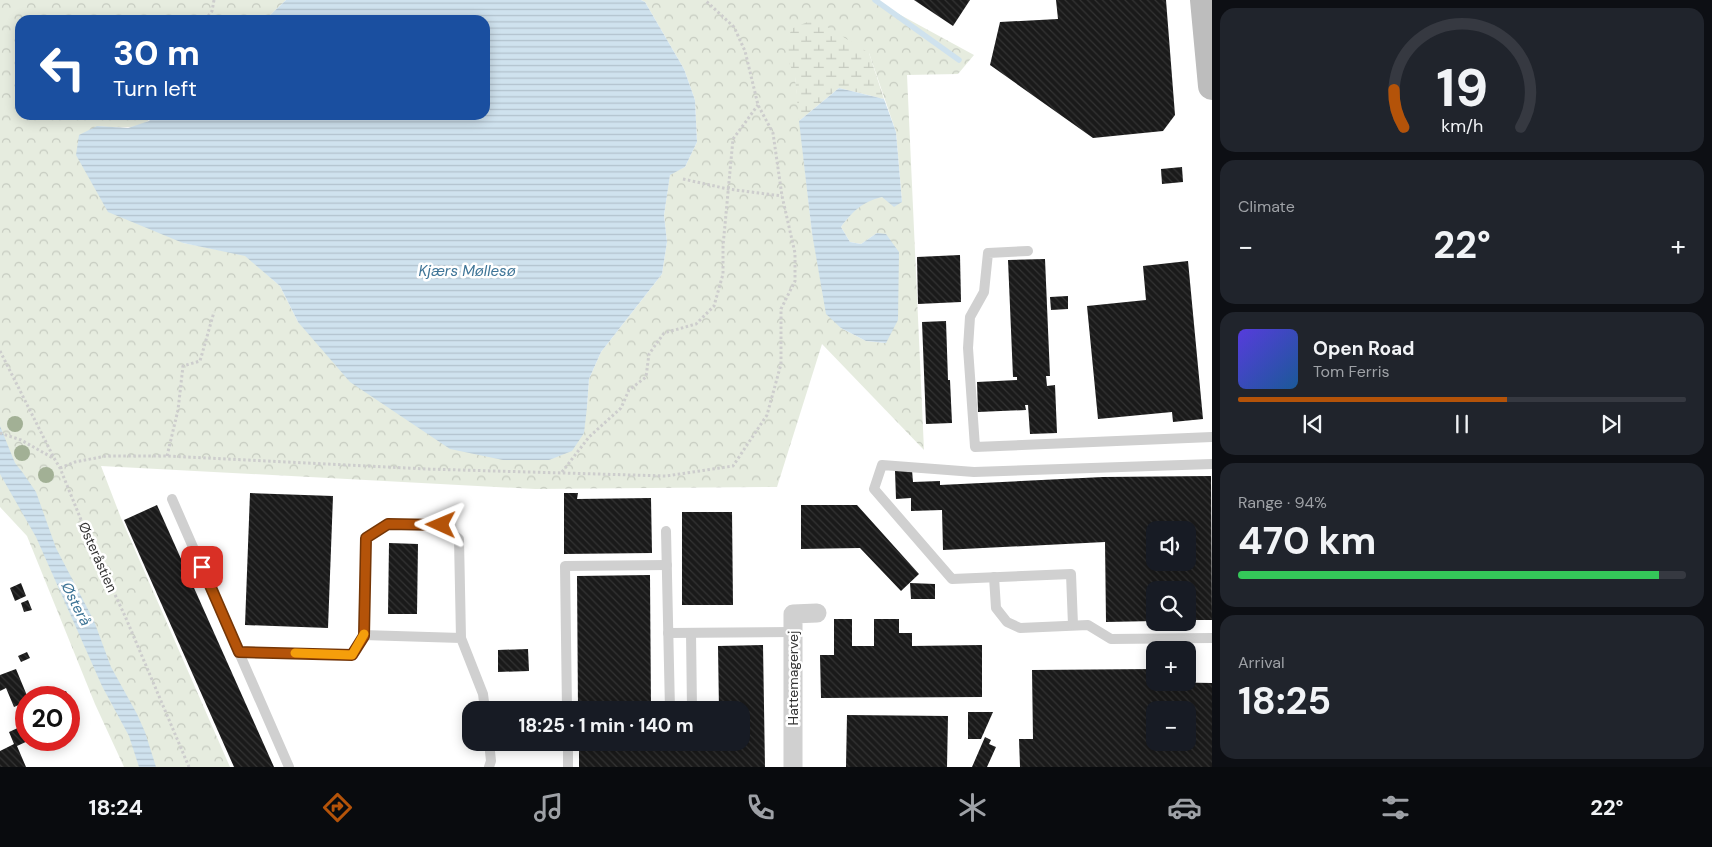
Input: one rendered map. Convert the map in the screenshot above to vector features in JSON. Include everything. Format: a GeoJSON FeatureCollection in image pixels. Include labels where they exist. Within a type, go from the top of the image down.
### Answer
{"type":"FeatureCollection","features":[{"type":"Feature","properties":{"kind":"street"},"geometry":{"type":"LineString","coordinates":[[1204,0],[1211,70]]}},
{"type":"Feature","properties":{"kind":"street","name":"Hattemagervej"},"geometry":{"type":"LineString","coordinates":[[793,767],[793,614],[817,614]]}},
{"type":"Feature","properties":{"kind":"lane"},"geometry":{"type":"LineString","coordinates":[[1028,251],[988,253],[984,292],[970,317],[968,348],[975,447],[1212,437]]}},
{"type":"Feature","properties":{"kind":"lane"},"geometry":{"type":"LineString","coordinates":[[1073,626],[1071,574],[952,579],[874,489],[882,465],[974,472],[1212,464]]}},
{"type":"Feature","properties":{"kind":"lane"},"geometry":{"type":"LineString","coordinates":[[172,499],[289,767]]}},
{"type":"Feature","properties":{"kind":"lane"},"geometry":{"type":"LineString","coordinates":[[239,652],[352,655],[364,636],[366,538],[388,524],[441,525],[459,539],[461,638],[483,694],[484,701]]}},
{"type":"Feature","properties":{"kind":"lane"},"geometry":{"type":"LineString","coordinates":[[666,531],[670,701]]}},
{"type":"Feature","properties":{"kind":"lane"},"geometry":{"type":"LineString","coordinates":[[567,701],[565,566],[667,565]]}},
{"type":"Feature","properties":{"kind":"lane"},"geometry":{"type":"LineString","coordinates":[[994,577],[996,608],[1007,622],[1020,628],[1088,625],[1110,639],[1212,638]]}},
{"type":"Feature","properties":{"kind":"lane"},"geometry":{"type":"LineString","coordinates":[[668,633],[792,632]]}},
{"type":"Feature","properties":{"kind":"lane"},"geometry":{"type":"LineString","coordinates":[[691,633],[692,701]]}},
{"type":"Feature","properties":{"kind":"lane"},"geometry":{"type":"LineString","coordinates":[[364,636],[461,638]]}},
{"type":"Feature","properties":{"kind":"lane"},"geometry":{"type":"LineString","coordinates":[[489,767],[491,761],[490,751]]}},
{"type":"Feature","properties":{"kind":"lane"},"geometry":{"type":"LineString","coordinates":[[568,751],[568,767]]}},
{"type":"Feature","properties":{"kind":"path"},"geometry":{"type":"LineString","coordinates":[[209,15],[212,11],[214,0]]}},
{"type":"Feature","properties":{"kind":"path"},"geometry":{"type":"LineString","coordinates":[[60,468],[75,462],[106,456],[167,456],[426,469],[666,476],[733,466],[767,415],[781,364],[781,309],[795,281],[795,252],[782,196],[773,133],[758,105],[745,51],[734,28],[705,0]]}},
{"type":"Feature","properties":{"kind":"path"},"geometry":{"type":"LineString","coordinates":[[562,472],[589,438],[621,408],[629,390],[646,377],[649,354],[664,333],[696,324],[714,306],[723,274],[723,246],[733,138],[758,105]]}},
{"type":"Feature","properties":{"kind":"path"},"geometry":{"type":"LineString","coordinates":[[683,179],[728,189],[782,196]]}},
{"type":"Feature","properties":{"kind":"path"},"geometry":{"type":"LineString","coordinates":[[167,456],[178,410],[183,366],[200,361],[214,312]]}},
{"type":"Feature","properties":{"kind":"path","name":"Østeråstien"},"geometry":{"type":"LineString","coordinates":[[0,350],[60,468],[88,537],[125,616],[190,767]]}},
{"type":"Feature","properties":{"kind":"path"},"geometry":{"type":"LineString","coordinates":[[0,433],[21,440],[54,458]]}},
{"type":"Feature","properties":{"kind":"green space"},"geometry":{"type":"Polygon","coordinates":[[[0,0],[286,0],[270,15],[15,15],[15,120],[149,120],[142,124],[128,127],[97,126],[183,243],[245,255],[280,286],[298,322],[587,407],[589,379],[601,352],[662,274],[667,242],[664,215],[670,174],[685,167],[697,142],[695,100],[684,69],[645,2],[641,0],[873,0],[974,55],[958,74],[907,75],[924,450],[822,344],[777,487],[535,489],[101,466],[121,518],[230,767],[124,767],[95,704],[27,536],[0,507],[0,0]],[[869,53],[795,76],[812,233],[841,328],[866,341],[885,343],[877,233],[861,244],[850,242],[841,227],[853,212],[870,200],[882,197],[902,202],[896,132],[869,53]]]}},
{"type":"Feature","properties":{"kind":"green space"},"geometry":{"type":"Polygon","coordinates":[[[810,21],[824,25],[869,53],[884,99],[839,88],[799,121],[795,77],[786,55],[787,38],[793,28],[810,21]]]}},
{"type":"Feature","properties":{"kind":"water","name":"Kjærs Møllesø"},"geometry":{"type":"Polygon","coordinates":[[[286,0],[641,0],[645,2],[684,69],[695,100],[697,142],[685,167],[670,175],[664,215],[667,242],[662,274],[601,352],[589,379],[584,433],[572,451],[549,460],[503,460],[450,449],[350,382],[298,322],[280,286],[245,256],[183,243],[108,212],[76,155],[79,135],[97,126],[128,128],[150,120],[490,120],[490,15],[270,15],[286,0]]]}},
{"type":"Feature","properties":{"kind":"water"},"geometry":{"type":"Polygon","coordinates":[[[839,88],[884,99],[896,132],[902,202],[894,207],[882,197],[863,204],[841,227],[850,242],[861,244],[877,233],[886,234],[899,252],[898,320],[886,343],[866,341],[841,328],[826,314],[812,233],[799,121],[839,88]]]}},
{"type":"Feature","properties":{"kind":"water","name":"Østerå"},"geometry":{"type":"Polygon","coordinates":[[[0,426],[15,463],[36,492],[56,548],[94,621],[111,667],[137,714],[156,767],[139,767],[129,736],[102,686],[36,537],[0,474],[0,426]]]}},
{"type":"Feature","properties":{"kind":"building"},"geometry":{"type":"Polygon","coordinates":[[[914,0],[970,0],[953,26],[914,0]]]}},
{"type":"Feature","properties":{"kind":"building"},"geometry":{"type":"Polygon","coordinates":[[[1056,0],[1166,0],[1175,115],[1163,131],[1093,138],[990,65],[1000,22],[1058,19],[1056,0]]]}},
{"type":"Feature","properties":{"kind":"building"},"geometry":{"type":"Polygon","coordinates":[[[1182,167],[1183,182],[1162,184],[1161,169],[1182,167]]]}},
{"type":"Feature","properties":{"kind":"building"},"geometry":{"type":"Polygon","coordinates":[[[960,255],[961,302],[918,304],[917,257],[960,255]]]}},
{"type":"Feature","properties":{"kind":"building"},"geometry":{"type":"Polygon","coordinates":[[[1045,259],[1050,376],[1046,376],[1047,386],[1055,385],[1057,433],[1030,434],[1028,405],[1025,405],[1026,410],[978,412],[977,382],[1017,380],[1017,377],[1013,377],[1008,260],[1045,259]]]}},
{"type":"Feature","properties":{"kind":"building"},"geometry":{"type":"Polygon","coordinates":[[[1188,261],[1203,419],[1173,422],[1172,412],[1098,419],[1087,306],[1146,300],[1143,266],[1188,261]]]}},
{"type":"Feature","properties":{"kind":"building"},"geometry":{"type":"Polygon","coordinates":[[[1068,296],[1068,309],[1051,310],[1050,297],[1068,296]]]}},
{"type":"Feature","properties":{"kind":"building"},"geometry":{"type":"Polygon","coordinates":[[[946,321],[952,423],[926,424],[922,322],[946,321]]]}},
{"type":"Feature","properties":{"kind":"building"},"geometry":{"type":"Polygon","coordinates":[[[912,470],[913,482],[940,481],[940,485],[1103,477],[1211,476],[1212,620],[1196,620],[1196,581],[1146,581],[1146,621],[1106,622],[1105,542],[943,550],[942,510],[911,511],[911,498],[896,499],[895,471],[912,470]]]}},
{"type":"Feature","properties":{"kind":"building"},"geometry":{"type":"Polygon","coordinates":[[[250,493],[333,496],[328,628],[245,625],[250,493]]]}},
{"type":"Feature","properties":{"kind":"building"},"geometry":{"type":"Polygon","coordinates":[[[564,493],[578,493],[577,499],[651,498],[652,553],[564,554],[564,493]]]}},
{"type":"Feature","properties":{"kind":"building"},"geometry":{"type":"Polygon","coordinates":[[[157,505],[274,767],[234,767],[124,520],[157,505]]]}},
{"type":"Feature","properties":{"kind":"building"},"geometry":{"type":"Polygon","coordinates":[[[801,505],[857,505],[919,574],[901,591],[860,548],[801,549],[801,505]]]}},
{"type":"Feature","properties":{"kind":"building"},"geometry":{"type":"Polygon","coordinates":[[[682,512],[732,512],[733,605],[682,605],[682,512]]]}},
{"type":"Feature","properties":{"kind":"building"},"geometry":{"type":"Polygon","coordinates":[[[389,543],[418,544],[417,614],[388,614],[389,543]]]}},
{"type":"Feature","properties":{"kind":"building"},"geometry":{"type":"Polygon","coordinates":[[[650,575],[651,701],[578,701],[577,576],[650,575]]]}},
{"type":"Feature","properties":{"kind":"building"},"geometry":{"type":"Polygon","coordinates":[[[21,583],[26,596],[15,601],[10,588],[21,583]]]}},
{"type":"Feature","properties":{"kind":"building"},"geometry":{"type":"Polygon","coordinates":[[[910,583],[935,584],[935,599],[911,599],[910,583]]]}},
{"type":"Feature","properties":{"kind":"building"},"geometry":{"type":"Polygon","coordinates":[[[28,600],[32,610],[24,612],[21,603],[28,600]]]}},
{"type":"Feature","properties":{"kind":"building"},"geometry":{"type":"Polygon","coordinates":[[[834,619],[852,619],[852,646],[874,646],[874,619],[899,619],[899,633],[912,633],[912,646],[982,645],[982,697],[821,698],[820,655],[834,655],[834,619]]]}},
{"type":"Feature","properties":{"kind":"building"},"geometry":{"type":"Polygon","coordinates":[[[763,645],[765,767],[579,767],[579,751],[750,751],[750,701],[719,701],[718,646],[763,645]]]}},
{"type":"Feature","properties":{"kind":"building"},"geometry":{"type":"Polygon","coordinates":[[[528,649],[529,671],[498,672],[498,650],[528,649]]]}},
{"type":"Feature","properties":{"kind":"building"},"geometry":{"type":"Polygon","coordinates":[[[27,652],[30,658],[21,662],[18,656],[27,652]]]}},
{"type":"Feature","properties":{"kind":"building"},"geometry":{"type":"Polygon","coordinates":[[[16,669],[23,686],[15,686],[15,707],[6,688],[0,691],[0,675],[16,669]]]}},
{"type":"Feature","properties":{"kind":"building"},"geometry":{"type":"Polygon","coordinates":[[[1146,669],[1146,691],[1196,691],[1196,683],[1212,683],[1212,767],[1020,767],[1019,739],[1033,739],[1032,670],[1146,669]]]}},
{"type":"Feature","properties":{"kind":"building"},"geometry":{"type":"Polygon","coordinates":[[[968,712],[993,712],[981,739],[968,739],[968,712]]]}},
{"type":"Feature","properties":{"kind":"building"},"geometry":{"type":"Polygon","coordinates":[[[847,715],[948,716],[947,767],[846,767],[847,715]]]}},
{"type":"Feature","properties":{"kind":"building"},"geometry":{"type":"Polygon","coordinates":[[[15,729],[15,751],[19,751],[26,767],[0,767],[0,751],[14,744],[9,732],[15,729]]]}},
{"type":"Feature","properties":{"kind":"building"},"geometry":{"type":"Polygon","coordinates":[[[985,737],[991,740],[989,744],[996,747],[987,767],[972,767],[985,737]]]}},
{"type":"Feature","properties":{"kind":"waterway"},"geometry":{"type":"LineString","coordinates":[[875,0],[959,60]]}},
{"type":"Feature","properties":{"kind":"slow traffic"},"geometry":{"type":"LineString","coordinates":[[295,653],[352,655],[364,634]]}},
{"type":"Feature","properties":{"kind":"route"},"geometry":{"type":"LineString","coordinates":[[202,567],[239,652],[352,655],[364,636],[366,538],[388,524],[441,525]]}}]}
